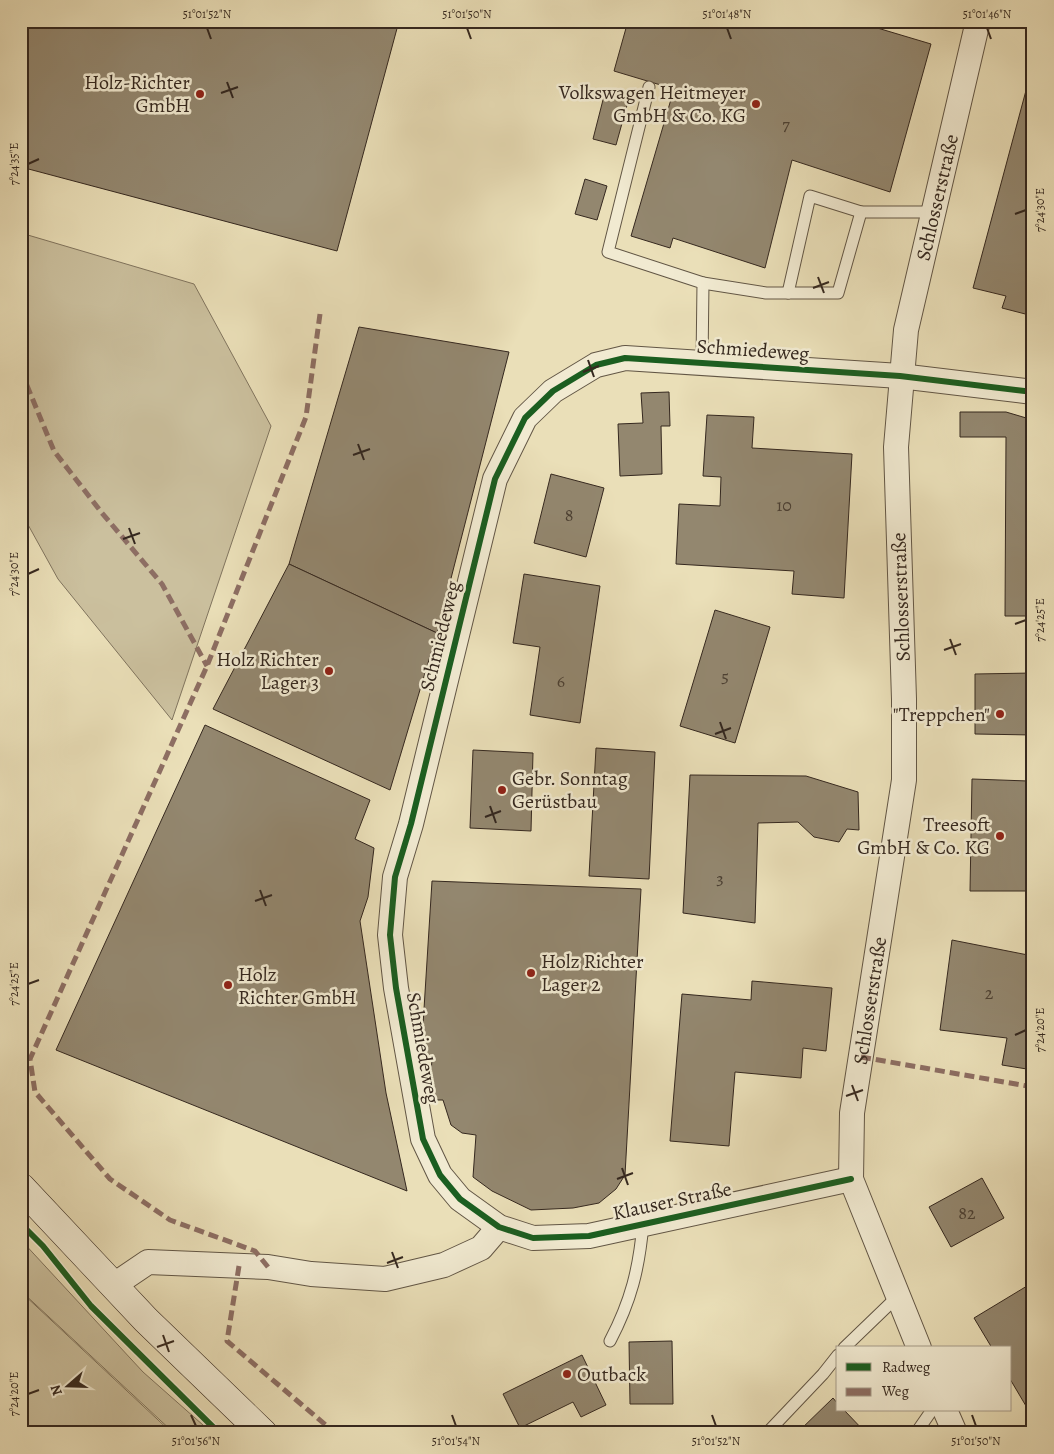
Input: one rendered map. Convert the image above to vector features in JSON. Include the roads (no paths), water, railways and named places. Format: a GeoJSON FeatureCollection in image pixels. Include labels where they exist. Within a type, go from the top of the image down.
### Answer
{"type":"FeatureCollection","features":[{"type":"Feature","properties":{"kind":"main road"},"geometry":{"type":"LineString","coordinates":[[21,1187],[200,1374],[263,1433]]}},
{"type":"Feature","properties":{"kind":"street","name":"Schlosserstraße"},"geometry":{"type":"LineString","coordinates":[[852,1178],[852,1113],[904,780],[904,699],[896,447],[900,376],[906,330],[978,21]]}},
{"type":"Feature","properties":{"kind":"street","name":"Schmiedeweg"},"geometry":{"type":"LineString","coordinates":[[499,1227],[460,1199],[440,1175],[423,1139],[396,988],[391,944],[395,877],[411,824],[495,479],[525,418],[553,392],[596,365],[625,358],[900,376],[1033,392]]}},
{"type":"Feature","properties":{"kind":"street","name":"Klauser Straße"},"geometry":{"type":"LineString","coordinates":[[499,1227],[533,1238],[589,1236],[852,1178]]}},
{"type":"Feature","properties":{"kind":"street"},"geometry":{"type":"LineString","coordinates":[[852,1178],[918,1346]]}},
{"type":"Feature","properties":{"kind":"street"},"geometry":{"type":"LineString","coordinates":[[114,1285],[148,1262],[268,1267],[311,1274],[385,1279],[444,1265],[481,1248],[499,1227]]}},
{"type":"Feature","properties":{"kind":"street"},"geometry":{"type":"LineString","coordinates":[[946,1412],[955,1433]]}},
{"type":"Feature","properties":{"kind":"lane"},"geometry":{"type":"LineString","coordinates":[[649,87],[608,252],[703,283],[766,293],[838,293],[860,212]]}},
{"type":"Feature","properties":{"kind":"lane"},"geometry":{"type":"LineString","coordinates":[[788,293],[810,196],[860,212],[934,212]]}},
{"type":"Feature","properties":{"kind":"lane"},"geometry":{"type":"LineString","coordinates":[[702,363],[703,283]]}},
{"type":"Feature","properties":{"kind":"lane"},"geometry":{"type":"LineString","coordinates":[[610,1341],[626,1311],[635,1282],[643,1224]]}},
{"type":"Feature","properties":{"kind":"lane"},"geometry":{"type":"LineString","coordinates":[[846,1346],[898,1296]]}},
{"type":"Feature","properties":{"kind":"lane"},"geometry":{"type":"LineString","coordinates":[[767,1433],[823,1374],[836,1358]]}},
{"type":"Feature","properties":{"kind":"lane"},"geometry":{"type":"LineString","coordinates":[[916,1433],[931,1412]]}},
{"type":"Feature","properties":{"kind":"place","name":"Holz-Richter GmbH"},"geometry":{"type":"Point","coordinates":[200,94]}},
{"type":"Feature","properties":{"kind":"place","name":"Volkswagen Heitmeyer GmbH & Co. KG"},"geometry":{"type":"Point","coordinates":[756,104]}},
{"type":"Feature","properties":{"kind":"place","name":"Holz Richter Lager 3"},"geometry":{"type":"Point","coordinates":[329,671]}},
{"type":"Feature","properties":{"kind":"place","name":"\"Treppchen\""},"geometry":{"type":"Point","coordinates":[1000,714]}},
{"type":"Feature","properties":{"kind":"place","name":"Gebr. Sonntag Gerüstbau"},"geometry":{"type":"Point","coordinates":[502,790]}},
{"type":"Feature","properties":{"kind":"place","name":"Treesoft GmbH & Co. KG"},"geometry":{"type":"Point","coordinates":[1000,836]}},
{"type":"Feature","properties":{"kind":"place","name":"Holz Richter Lager 2"},"geometry":{"type":"Point","coordinates":[531,973]}},
{"type":"Feature","properties":{"kind":"place","name":"Holz Richter GmbH"},"geometry":{"type":"Point","coordinates":[228,985]}},
{"type":"Feature","properties":{"kind":"place","name":"Outback"},"geometry":{"type":"Point","coordinates":[567,1374]}}]}
